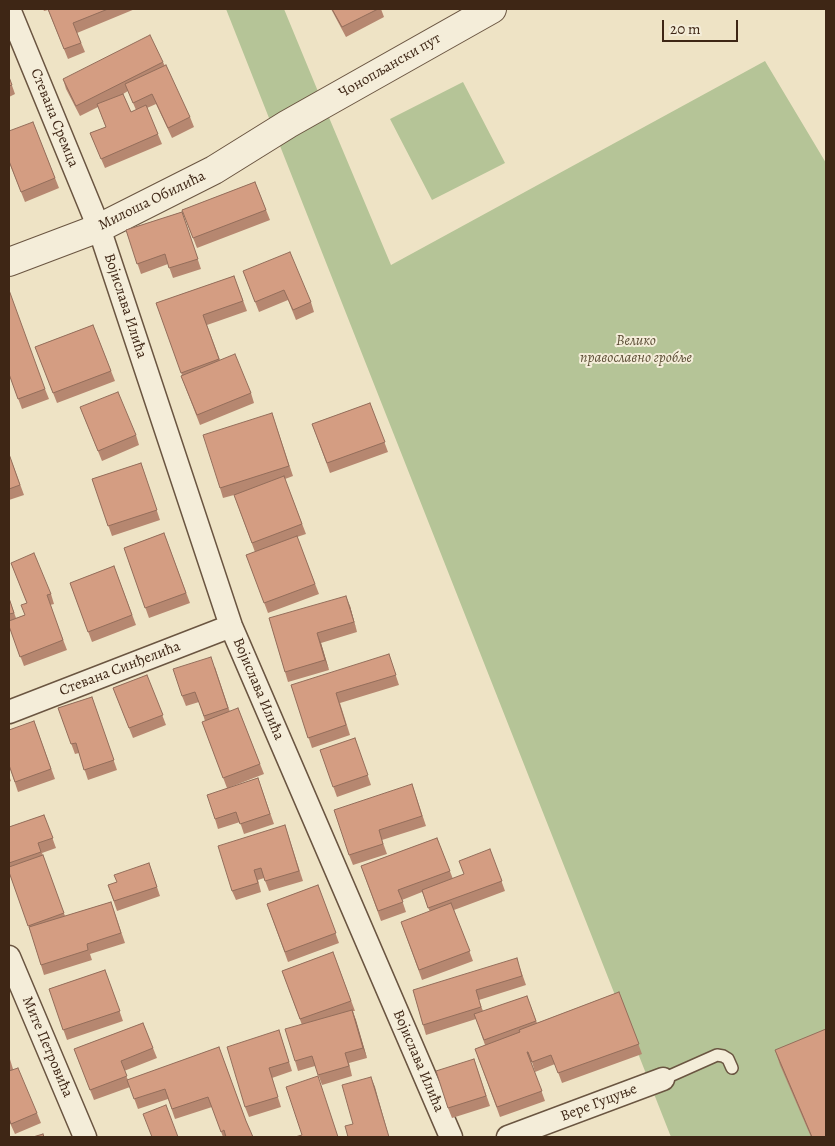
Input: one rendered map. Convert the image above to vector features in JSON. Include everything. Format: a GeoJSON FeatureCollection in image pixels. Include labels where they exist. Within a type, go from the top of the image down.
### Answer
{"type":"FeatureCollection","features":[{"type":"Feature","properties":{"kind":"street","name":"Стевана Сремца"},"geometry":{"type":"LineString","coordinates":[[9,9],[99,228]]}},
{"type":"Feature","properties":{"kind":"street","name":"Чонопљански пут"},"geometry":{"type":"LineString","coordinates":[[288,124],[492,9]]}},
{"type":"Feature","properties":{"kind":"street","name":"Милоша Обилића"},"geometry":{"type":"LineString","coordinates":[[9,262],[99,228],[214,170],[288,124]]}},
{"type":"Feature","properties":{"kind":"street","name":"Војислава Илића"},"geometry":{"type":"LineString","coordinates":[[99,228],[231,626],[451,1137]]}},
{"type":"Feature","properties":{"kind":"street","name":"Стевана Синђелића"},"geometry":{"type":"LineString","coordinates":[[9,712],[231,626]]}},
{"type":"Feature","properties":{"kind":"street","name":"Мите Петровића"},"geometry":{"type":"LineString","coordinates":[[9,957],[85,1137]]}},
{"type":"Feature","properties":{"kind":"street","name":"Вере Гуцуње"},"geometry":{"type":"LineString","coordinates":[[508,1137],[663,1079]]}},
{"type":"Feature","properties":{"kind":"lane"},"geometry":{"type":"LineString","coordinates":[[663,1079],[717,1055],[728,1059],[732,1068]]}},
{"type":"Feature","properties":{"kind":"green space","name":"Велико православно гробље"},"geometry":{"type":"Polygon","coordinates":[[[226,9],[284,9],[391,265],[765,61],[826,163],[826,1137],[671,1137],[226,9]]]}},
{"type":"Feature","properties":{"kind":"green space"},"geometry":{"type":"Polygon","coordinates":[[[463,82],[505,163],[432,200],[390,119],[463,82]]]}},
{"type":"Feature","properties":{"kind":"building"},"geometry":{"type":"Polygon","coordinates":[[[48,9],[108,9],[73,23],[81,43],[64,49],[48,9]]]}},
{"type":"Feature","properties":{"kind":"building"},"geometry":{"type":"Polygon","coordinates":[[[332,9],[378,9],[342,27],[332,9]]]}},
{"type":"Feature","properties":{"kind":"building"},"geometry":{"type":"Polygon","coordinates":[[[150,35],[163,62],[76,106],[63,79],[150,35]]]}},
{"type":"Feature","properties":{"kind":"building"},"geometry":{"type":"Polygon","coordinates":[[[166,65],[190,117],[168,128],[152,94],[133,103],[125,84],[166,65]]]}},
{"type":"Feature","properties":{"kind":"building"},"geometry":{"type":"Polygon","coordinates":[[[123,94],[131,112],[146,105],[158,134],[101,159],[90,133],[106,127],[97,104],[123,94]]]}},
{"type":"Feature","properties":{"kind":"building"},"geometry":{"type":"Polygon","coordinates":[[[33,122],[55,178],[21,192],[9,161],[9,131],[33,122]]]}},
{"type":"Feature","properties":{"kind":"building"},"geometry":{"type":"Polygon","coordinates":[[[255,182],[266,210],[193,238],[182,210],[255,182]]]}},
{"type":"Feature","properties":{"kind":"building"},"geometry":{"type":"Polygon","coordinates":[[[182,212],[198,259],[169,268],[165,254],[137,264],[126,230],[182,212]]]}},
{"type":"Feature","properties":{"kind":"building"},"geometry":{"type":"Polygon","coordinates":[[[290,252],[311,302],[293,310],[284,290],[255,302],[243,271],[290,252]]]}},
{"type":"Feature","properties":{"kind":"building"},"geometry":{"type":"Polygon","coordinates":[[[234,276],[243,301],[203,315],[219,359],[181,373],[156,303],[234,276]]]}},
{"type":"Feature","properties":{"kind":"building"},"geometry":{"type":"Polygon","coordinates":[[[9,290],[45,389],[18,399],[9,374],[9,290]]]}},
{"type":"Feature","properties":{"kind":"building"},"geometry":{"type":"Polygon","coordinates":[[[93,325],[111,371],[53,393],[35,347],[93,325]]]}},
{"type":"Feature","properties":{"kind":"building"},"geometry":{"type":"Polygon","coordinates":[[[235,354],[251,393],[197,415],[181,376],[235,354]]]}},
{"type":"Feature","properties":{"kind":"building"},"geometry":{"type":"Polygon","coordinates":[[[118,392],[136,435],[98,451],[80,407],[118,392]]]}},
{"type":"Feature","properties":{"kind":"building"},"geometry":{"type":"Polygon","coordinates":[[[370,403],[385,442],[327,463],[312,424],[370,403]]]}},
{"type":"Feature","properties":{"kind":"building"},"geometry":{"type":"Polygon","coordinates":[[[272,413],[289,466],[220,488],[203,435],[272,413]]]}},
{"type":"Feature","properties":{"kind":"building"},"geometry":{"type":"Polygon","coordinates":[[[9,454],[20,485],[9,489],[9,454]]]}},
{"type":"Feature","properties":{"kind":"building"},"geometry":{"type":"Polygon","coordinates":[[[141,463],[157,510],[108,526],[92,479],[141,463]]]}},
{"type":"Feature","properties":{"kind":"building"},"geometry":{"type":"Polygon","coordinates":[[[284,476],[302,524],[252,543],[234,495],[284,476]]]}},
{"type":"Feature","properties":{"kind":"building"},"geometry":{"type":"Polygon","coordinates":[[[164,533],[186,593],[145,608],[124,548],[164,533]]]}},
{"type":"Feature","properties":{"kind":"building"},"geometry":{"type":"Polygon","coordinates":[[[297,536],[315,584],[264,603],[246,555],[297,536]]]}},
{"type":"Feature","properties":{"kind":"building"},"geometry":{"type":"Polygon","coordinates":[[[34,553],[51,594],[47,595],[63,640],[20,657],[9,621],[25,615],[21,605],[27,603],[11,563],[34,553]]]}},
{"type":"Feature","properties":{"kind":"building"},"geometry":{"type":"Polygon","coordinates":[[[114,566],[132,615],[88,632],[70,583],[114,566]]]}},
{"type":"Feature","properties":{"kind":"building"},"geometry":{"type":"Polygon","coordinates":[[[346,596],[354,622],[317,633],[325,660],[285,672],[269,618],[346,596]]]}},
{"type":"Feature","properties":{"kind":"building"},"geometry":{"type":"Polygon","coordinates":[[[9,598],[14,613],[9,614],[9,598]]]}},
{"type":"Feature","properties":{"kind":"building"},"geometry":{"type":"Polygon","coordinates":[[[389,654],[396,675],[336,693],[346,725],[308,738],[291,685],[389,654]]]}},
{"type":"Feature","properties":{"kind":"building"},"geometry":{"type":"Polygon","coordinates":[[[211,657],[228,708],[204,716],[195,692],[182,696],[173,669],[211,657]]]}},
{"type":"Feature","properties":{"kind":"building"},"geometry":{"type":"Polygon","coordinates":[[[147,675],[163,715],[129,728],[113,688],[147,675]]]}},
{"type":"Feature","properties":{"kind":"building"},"geometry":{"type":"Polygon","coordinates":[[[92,697],[114,760],[84,770],[76,743],[71,744],[58,708],[92,697]]]}},
{"type":"Feature","properties":{"kind":"building"},"geometry":{"type":"Polygon","coordinates":[[[238,708],[260,764],[223,778],[202,722],[238,708]]]}},
{"type":"Feature","properties":{"kind":"building"},"geometry":{"type":"Polygon","coordinates":[[[34,721],[51,769],[15,782],[9,765],[9,730],[34,721]]]}},
{"type":"Feature","properties":{"kind":"building"},"geometry":{"type":"Polygon","coordinates":[[[355,738],[368,775],[333,787],[320,750],[355,738]]]}},
{"type":"Feature","properties":{"kind":"building"},"geometry":{"type":"Polygon","coordinates":[[[258,778],[270,814],[240,824],[236,812],[215,819],[207,795],[258,778]]]}},
{"type":"Feature","properties":{"kind":"building"},"geometry":{"type":"Polygon","coordinates":[[[412,784],[422,816],[379,830],[383,844],[349,855],[334,810],[412,784]]]}},
{"type":"Feature","properties":{"kind":"building"},"geometry":{"type":"Polygon","coordinates":[[[44,815],[53,838],[38,843],[41,852],[9,863],[9,827],[44,815]]]}},
{"type":"Feature","properties":{"kind":"building"},"geometry":{"type":"Polygon","coordinates":[[[285,825],[299,871],[265,881],[261,868],[254,870],[258,883],[232,891],[218,846],[285,825]]]}},
{"type":"Feature","properties":{"kind":"building"},"geometry":{"type":"Polygon","coordinates":[[[437,838],[450,871],[398,890],[403,902],[378,911],[361,866],[437,838]]]}},
{"type":"Feature","properties":{"kind":"building"},"geometry":{"type":"Polygon","coordinates":[[[490,849],[502,881],[428,908],[422,890],[464,874],[459,861],[490,849]]]}},
{"type":"Feature","properties":{"kind":"building"},"geometry":{"type":"Polygon","coordinates":[[[43,855],[64,913],[28,926],[9,872],[9,867],[43,855]]]}},
{"type":"Feature","properties":{"kind":"building"},"geometry":{"type":"Polygon","coordinates":[[[149,863],[157,887],[114,901],[108,885],[117,882],[114,875],[149,863]]]}},
{"type":"Feature","properties":{"kind":"building"},"geometry":{"type":"Polygon","coordinates":[[[318,885],[336,933],[285,952],[267,904],[318,885]]]}},
{"type":"Feature","properties":{"kind":"building"},"geometry":{"type":"Polygon","coordinates":[[[111,902],[121,933],[87,944],[88,950],[41,965],[29,927],[111,902]]]}},
{"type":"Feature","properties":{"kind":"building"},"geometry":{"type":"Polygon","coordinates":[[[451,903],[470,951],[419,970],[401,922],[451,903]]]}},
{"type":"Feature","properties":{"kind":"building"},"geometry":{"type":"Polygon","coordinates":[[[333,952],[351,1001],[300,1019],[282,971],[333,952]]]}},
{"type":"Feature","properties":{"kind":"building"},"geometry":{"type":"Polygon","coordinates":[[[517,958],[522,976],[476,990],[481,1007],[423,1025],[413,990],[517,958]]]}},
{"type":"Feature","properties":{"kind":"building"},"geometry":{"type":"Polygon","coordinates":[[[105,970],[120,1011],[63,1030],[49,989],[105,970]]]}},
{"type":"Feature","properties":{"kind":"building"},"geometry":{"type":"Polygon","coordinates":[[[619,992],[639,1044],[558,1073],[551,1055],[532,1062],[527,1052],[542,1091],[497,1107],[475,1049],[619,992]]]}},
{"type":"Feature","properties":{"kind":"building"},"geometry":{"type":"Polygon","coordinates":[[[527,996],[536,1021],[484,1040],[474,1014],[527,996]]]}},
{"type":"Feature","properties":{"kind":"building"},"geometry":{"type":"Polygon","coordinates":[[[352,1010],[363,1048],[345,1053],[349,1066],[318,1075],[312,1056],[295,1061],[285,1029],[352,1010]]]}},
{"type":"Feature","properties":{"kind":"building"},"geometry":{"type":"Polygon","coordinates":[[[143,1023],[153,1048],[121,1061],[127,1076],[90,1090],[74,1049],[143,1023]]]}},
{"type":"Feature","properties":{"kind":"building"},"geometry":{"type":"Polygon","coordinates":[[[826,1029],[826,1137],[812,1137],[775,1050],[826,1029]]]}},
{"type":"Feature","properties":{"kind":"building"},"geometry":{"type":"Polygon","coordinates":[[[279,1030],[289,1062],[269,1068],[278,1097],[245,1107],[227,1047],[279,1030]]]}},
{"type":"Feature","properties":{"kind":"building"},"geometry":{"type":"Polygon","coordinates":[[[219,1047],[253,1137],[226,1137],[224,1130],[221,1132],[208,1097],[172,1109],[165,1089],[134,1099],[127,1080],[219,1047]]]}},
{"type":"Feature","properties":{"kind":"building"},"geometry":{"type":"Polygon","coordinates":[[[474,1059],[486,1096],[448,1108],[436,1071],[474,1059]]]}},
{"type":"Feature","properties":{"kind":"building"},"geometry":{"type":"Polygon","coordinates":[[[18,1068],[37,1113],[11,1124],[9,1118],[9,1071],[18,1068]]]}},
{"type":"Feature","properties":{"kind":"building"},"geometry":{"type":"Polygon","coordinates":[[[318,1076],[338,1137],[295,1137],[302,1135],[286,1087],[318,1076]]]}},
{"type":"Feature","properties":{"kind":"building"},"geometry":{"type":"Polygon","coordinates":[[[371,1077],[389,1137],[348,1137],[345,1126],[353,1124],[342,1085],[371,1077]]]}},
{"type":"Feature","properties":{"kind":"building"},"geometry":{"type":"Polygon","coordinates":[[[166,1105],[178,1137],[152,1137],[143,1114],[166,1105]]]}},
{"type":"Feature","properties":{"kind":"building"},"geometry":{"type":"Polygon","coordinates":[[[43,1134],[44,1137],[33,1137],[43,1134]]]}}]}
